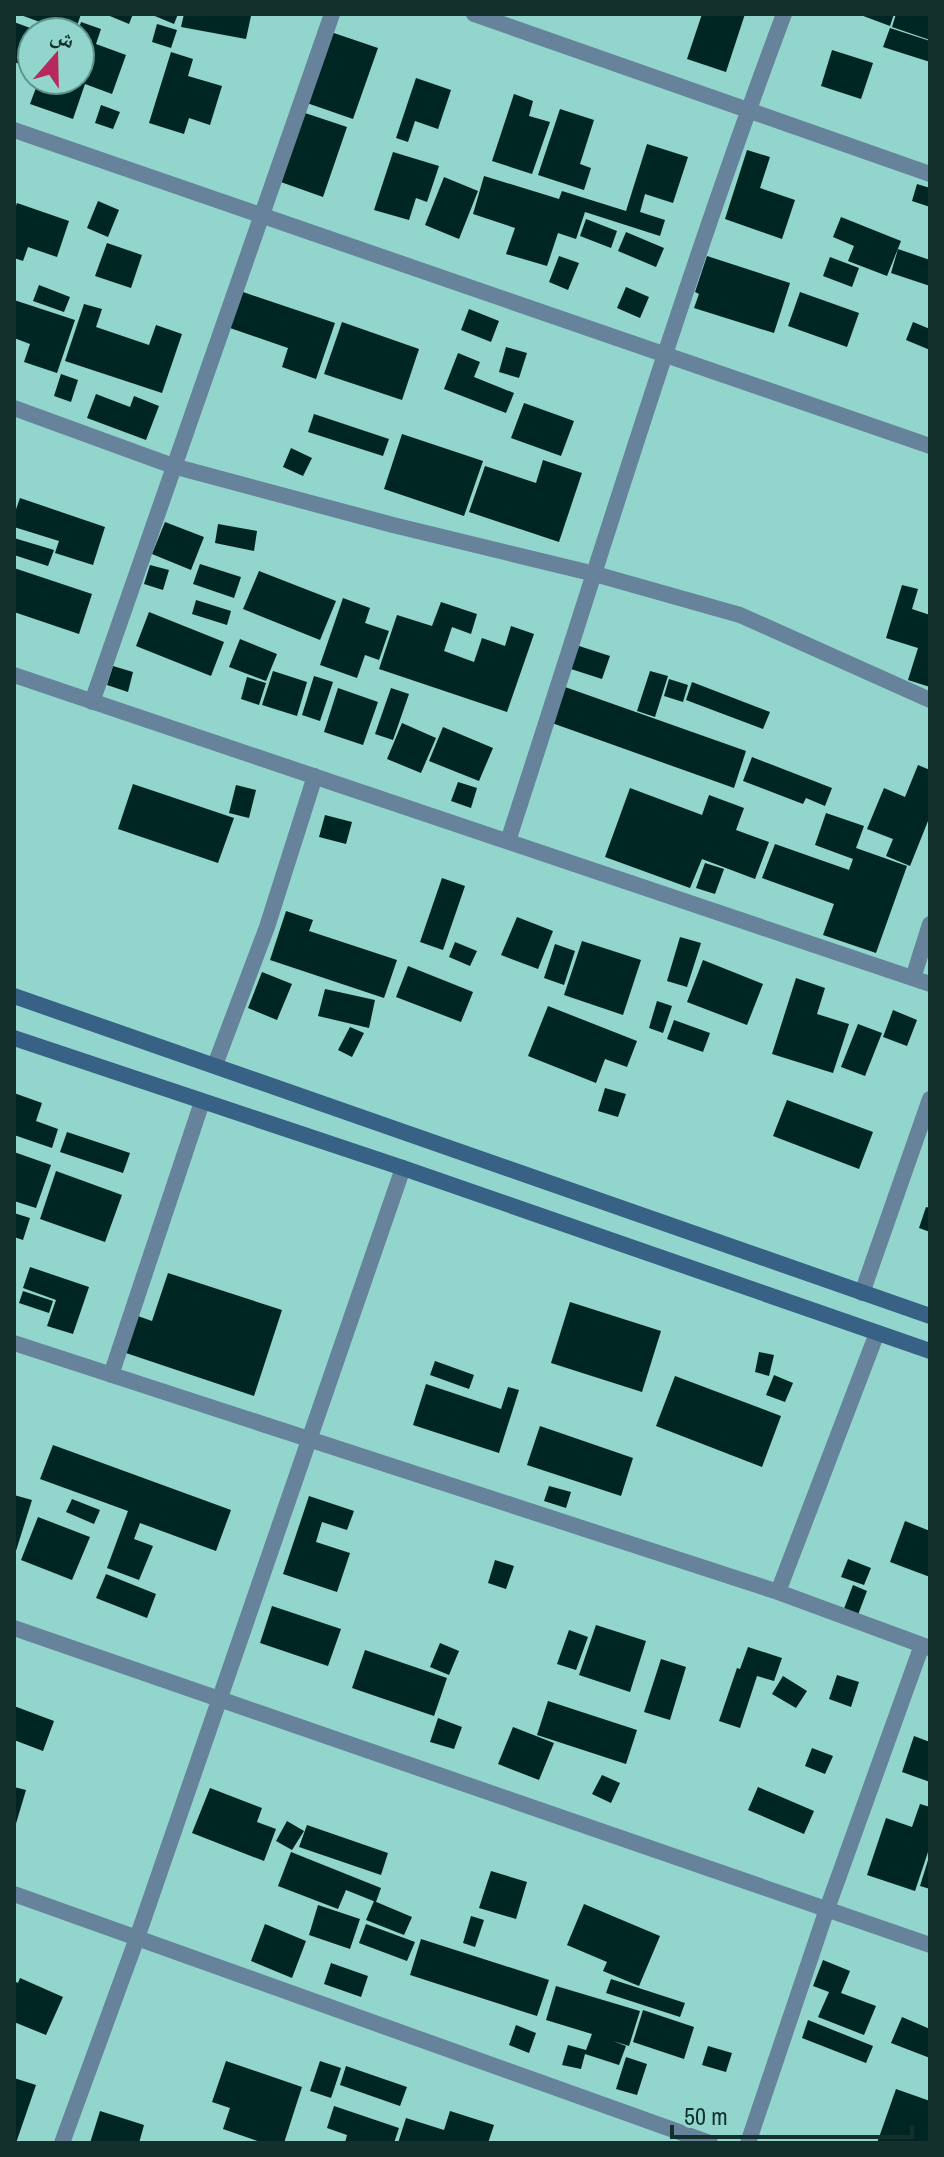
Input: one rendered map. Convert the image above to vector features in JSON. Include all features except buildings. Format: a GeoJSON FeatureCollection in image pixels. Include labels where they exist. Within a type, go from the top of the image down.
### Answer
{"type":"FeatureCollection","features":[{"type":"Feature","properties":{"kind":"street"},"geometry":{"type":"LineString","coordinates":[[92,702],[332,14]]}},
{"type":"Feature","properties":{"kind":"street"},"geometry":{"type":"LineString","coordinates":[[474,14],[930,174]]}},
{"type":"Feature","properties":{"kind":"street"},"geometry":{"type":"LineString","coordinates":[[508,841],[667,353],[784,14]]}},
{"type":"Feature","properties":{"kind":"street"},"geometry":{"type":"LineString","coordinates":[[14,130],[930,446]]}},
{"type":"Feature","properties":{"kind":"street"},"geometry":{"type":"LineString","coordinates":[[14,408],[173,466],[393,525],[595,574],[740,615],[930,700]]}},
{"type":"Feature","properties":{"kind":"street"},"geometry":{"type":"LineString","coordinates":[[14,675],[930,984]]}},
{"type":"Feature","properties":{"kind":"street"},"geometry":{"type":"LineString","coordinates":[[215,1065],[267,927],[315,776]]}},
{"type":"Feature","properties":{"kind":"street"},"geometry":{"type":"LineString","coordinates":[[913,978],[930,924]]}},
{"type":"Feature","properties":{"kind":"street"},"geometry":{"type":"LineString","coordinates":[[14,996],[930,1316]]}},
{"type":"Feature","properties":{"kind":"street"},"geometry":{"type":"LineString","coordinates":[[14,1038],[403,1168],[930,1351]]}},
{"type":"Feature","properties":{"kind":"street"},"geometry":{"type":"LineString","coordinates":[[862,1293],[930,1099]]}},
{"type":"Feature","properties":{"kind":"street"},"geometry":{"type":"LineString","coordinates":[[111,1375],[202,1102]]}},
{"type":"Feature","properties":{"kind":"street"},"geometry":{"type":"LineString","coordinates":[[62,2143],[137,1938],[403,1168]]}},
{"type":"Feature","properties":{"kind":"street"},"geometry":{"type":"LineString","coordinates":[[778,1592],[877,1333]]}},
{"type":"Feature","properties":{"kind":"street"},"geometry":{"type":"LineString","coordinates":[[14,1343],[778,1592],[926,1647],[827,1909],[748,2143]]}},
{"type":"Feature","properties":{"kind":"street"},"geometry":{"type":"LineString","coordinates":[[14,1628],[930,1945]]}},
{"type":"Feature","properties":{"kind":"street"},"geometry":{"type":"LineString","coordinates":[[14,1894],[710,2143]]}}]}
